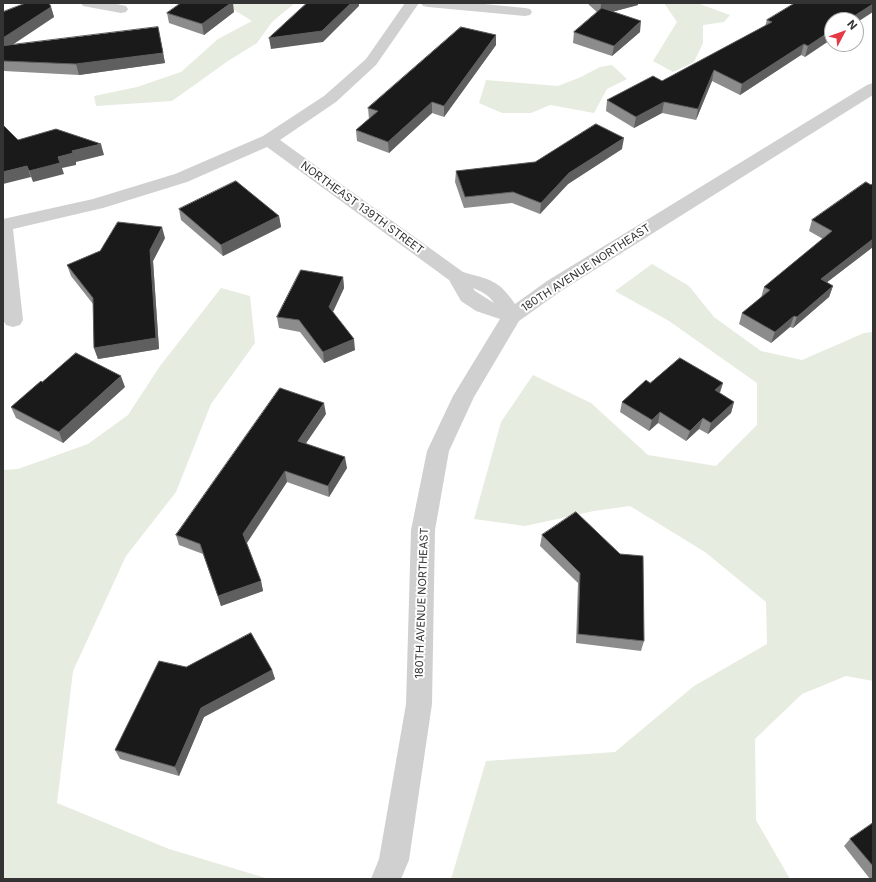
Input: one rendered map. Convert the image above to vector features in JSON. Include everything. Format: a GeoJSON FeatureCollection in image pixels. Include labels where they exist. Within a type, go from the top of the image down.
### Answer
{"type":"FeatureCollection","features":[{"type":"Feature","properties":{"kind":"street"},"geometry":{"type":"LineString","coordinates":[[88,3],[121,10]]}},
{"type":"Feature","properties":{"kind":"street"},"geometry":{"type":"LineString","coordinates":[[14,320],[3,225],[97,204],[181,178],[269,140],[330,99],[371,62],[412,3]]}},
{"type":"Feature","properties":{"kind":"street"},"geometry":{"type":"LineString","coordinates":[[428,3],[524,12]]}},
{"type":"Feature","properties":{"kind":"street","name":"180TH AVENUE NORTHEAST"},"geometry":{"type":"LineString","coordinates":[[386,879],[394,860],[419,704],[423,530],[438,451],[464,396],[512,316],[554,286],[873,88]]}},
{"type":"Feature","properties":{"kind":"street","name":"NORTHEAST 139TH STREET"},"geometry":{"type":"LineString","coordinates":[[269,140],[456,276],[468,296],[483,306],[512,316]]}},
{"type":"Feature","properties":{"kind":"shaded area"},"geometry":{"type":"Polygon","coordinates":[[[233,3],[295,3],[272,22],[257,43],[228,61],[172,101],[96,106],[94,96],[137,87],[181,72],[218,39],[252,21],[231,8],[233,3]]]}},
{"type":"Feature","properties":{"kind":"shaded area"},"geometry":{"type":"Polygon","coordinates":[[[664,3],[697,3],[730,15],[724,22],[703,25],[703,43],[694,62],[673,72],[653,61],[677,22],[664,3]]]}},
{"type":"Feature","properties":{"kind":"shaded area"},"geometry":{"type":"Polygon","coordinates":[[[612,65],[627,79],[607,89],[594,113],[550,105],[531,113],[502,113],[479,103],[486,80],[558,86],[581,77],[600,67],[612,65]]]}},
{"type":"Feature","properties":{"kind":"shaded area"},"geometry":{"type":"Polygon","coordinates":[[[652,264],[689,286],[714,317],[761,351],[802,360],[864,333],[873,332],[873,681],[846,676],[802,694],[755,739],[756,820],[790,879],[451,879],[486,761],[615,752],[694,686],[767,644],[766,602],[705,552],[630,506],[594,511],[525,526],[474,519],[501,422],[533,375],[591,403],[648,455],[716,466],[757,425],[757,383],[669,321],[615,291],[652,264]]]}},
{"type":"Feature","properties":{"kind":"shaded area"},"geometry":{"type":"Polygon","coordinates":[[[221,288],[250,296],[255,343],[211,404],[176,492],[126,556],[73,671],[57,803],[169,849],[269,879],[3,879],[3,470],[18,469],[88,444],[128,415],[160,366],[221,288]]]}},
{"type":"Feature","properties":{"kind":"building"},"geometry":{"type":"Polygon","coordinates":[[[26,3],[49,3],[51,7],[3,38],[3,12],[26,3]]]}},
{"type":"Feature","properties":{"kind":"building"},"geometry":{"type":"Polygon","coordinates":[[[181,3],[231,3],[202,24],[167,13],[181,3]]]}},
{"type":"Feature","properties":{"kind":"building"},"geometry":{"type":"Polygon","coordinates":[[[307,3],[351,3],[322,31],[269,38],[307,3]]]}},
{"type":"Feature","properties":{"kind":"building"},"geometry":{"type":"Polygon","coordinates":[[[795,3],[873,3],[860,12],[824,12],[824,35],[808,46],[804,44],[742,84],[714,70],[698,109],[664,102],[636,117],[607,100],[653,76],[662,81],[772,22],[767,20],[795,3]]]}},
{"type":"Feature","properties":{"kind":"building"},"geometry":{"type":"Polygon","coordinates":[[[602,8],[641,21],[614,46],[574,32],[602,8]]]}},
{"type":"Feature","properties":{"kind":"building"},"geometry":{"type":"Polygon","coordinates":[[[158,27],[163,53],[76,64],[3,61],[3,46],[158,27]]]}},
{"type":"Feature","properties":{"kind":"building"},"geometry":{"type":"Polygon","coordinates":[[[461,27],[496,35],[444,106],[432,102],[388,142],[356,130],[378,111],[368,108],[461,27]]]}},
{"type":"Feature","properties":{"kind":"building"},"geometry":{"type":"Polygon","coordinates":[[[596,124],[624,138],[569,173],[541,203],[513,192],[465,197],[456,171],[535,162],[596,124]]]}},
{"type":"Feature","properties":{"kind":"building"},"geometry":{"type":"Polygon","coordinates":[[[3,125],[18,140],[56,129],[101,144],[72,151],[73,153],[58,157],[60,163],[29,171],[27,166],[3,172],[3,125]]]}},
{"type":"Feature","properties":{"kind":"building"},"geometry":{"type":"Polygon","coordinates":[[[236,181],[279,216],[221,245],[179,209],[236,181]]]}},
{"type":"Feature","properties":{"kind":"building"},"geometry":{"type":"Polygon","coordinates":[[[866,182],[871,185],[873,183],[873,239],[821,279],[833,286],[797,317],[794,316],[775,332],[742,313],[770,290],[764,287],[832,231],[812,220],[866,182]]]}},
{"type":"Feature","properties":{"kind":"building"},"geometry":{"type":"Polygon","coordinates":[[[118,222],[162,227],[150,250],[156,338],[94,348],[93,298],[67,265],[100,251],[118,222]]]}},
{"type":"Feature","properties":{"kind":"building"},"geometry":{"type":"Polygon","coordinates":[[[301,270],[343,277],[329,307],[354,339],[323,352],[299,320],[277,317],[301,270]]]}},
{"type":"Feature","properties":{"kind":"building"},"geometry":{"type":"Polygon","coordinates":[[[76,353],[121,376],[59,432],[11,407],[41,381],[42,382],[76,353]]]}},
{"type":"Feature","properties":{"kind":"building"},"geometry":{"type":"Polygon","coordinates":[[[680,358],[723,383],[715,390],[734,402],[711,423],[703,418],[690,431],[660,412],[652,420],[622,402],[646,380],[650,383],[680,358]]]}},
{"type":"Feature","properties":{"kind":"building"},"geometry":{"type":"Polygon","coordinates":[[[280,388],[324,403],[298,441],[345,457],[328,486],[285,471],[243,534],[261,581],[218,596],[200,544],[176,535],[280,388]]]}},
{"type":"Feature","properties":{"kind":"building"},"geometry":{"type":"Polygon","coordinates":[[[576,512],[620,554],[643,556],[644,641],[578,634],[580,573],[542,535],[576,512]]]}},
{"type":"Feature","properties":{"kind":"building"},"geometry":{"type":"Polygon","coordinates":[[[251,633],[272,670],[201,708],[175,767],[115,750],[159,661],[186,667],[251,633]]]}},
{"type":"Feature","properties":{"kind":"building"},"geometry":{"type":"Polygon","coordinates":[[[873,823],[873,866],[850,839],[873,823]]]}}]}
